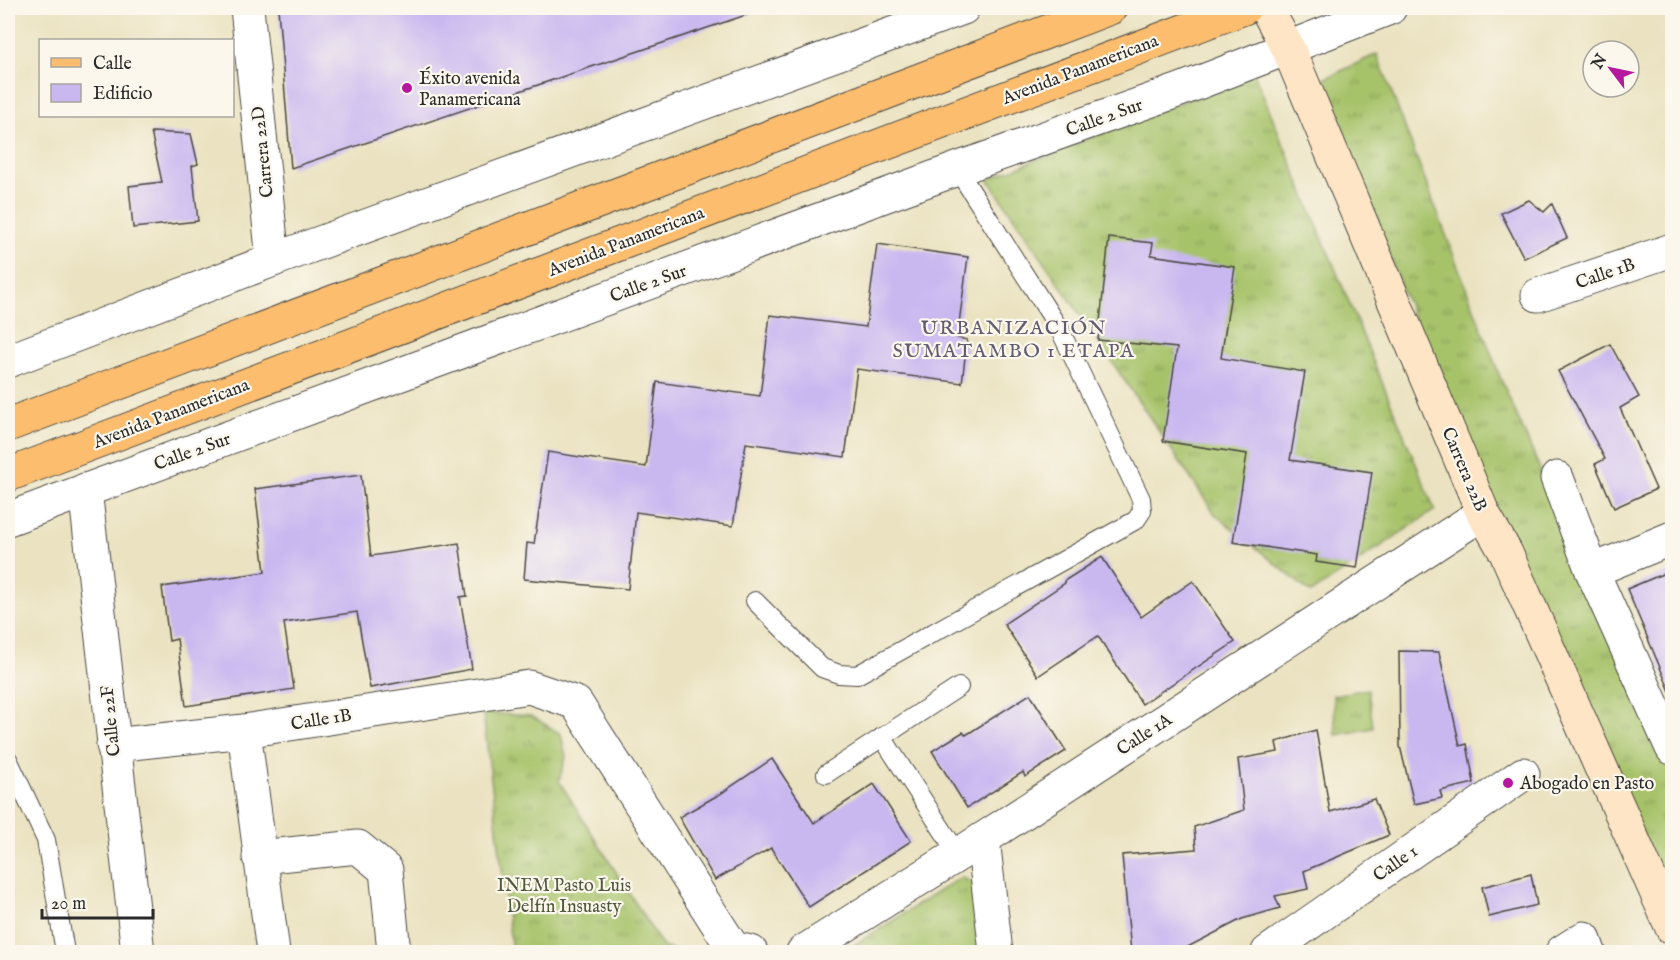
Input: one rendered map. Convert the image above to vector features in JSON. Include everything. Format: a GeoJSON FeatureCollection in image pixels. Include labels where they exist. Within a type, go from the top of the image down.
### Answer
{"type":"FeatureCollection","features":[{"type":"Feature","properties":{"kind":"main road"},"geometry":{"type":"LineString","coordinates":[[8,425],[1110,8]]}},
{"type":"Feature","properties":{"kind":"main road","name":"Avenida Panamericana"},"geometry":{"type":"LineString","coordinates":[[8,475],[1244,8]]}},
{"type":"Feature","properties":{"kind":"street","name":"Carrera 22D"},"geometry":{"type":"LineString","coordinates":[[247,8],[273,260]]}},
{"type":"Feature","properties":{"kind":"street"},"geometry":{"type":"LineString","coordinates":[[8,358],[963,8]]}},
{"type":"Feature","properties":{"kind":"street","name":"Carrera 22B"},"geometry":{"type":"LineString","coordinates":[[1266,8],[1288,48],[1483,513],[1506,553],[1672,928]]}},
{"type":"Feature","properties":{"kind":"street","name":"Calle 2 Sur"},"geometry":{"type":"LineString","coordinates":[[8,519],[957,169],[1180,90],[1390,8]]}},
{"type":"Feature","properties":{"kind":"street","name":"Calle 1B"},"geometry":{"type":"LineString","coordinates":[[1538,295],[1672,250]]}},
{"type":"Feature","properties":{"kind":"street"},"geometry":{"type":"LineString","coordinates":[[1557,478],[1592,571],[1672,748]]}},
{"type":"Feature","properties":{"kind":"street","name":"Calle 22F"},"geometry":{"type":"LineString","coordinates":[[85,490],[138,952]]}},
{"type":"Feature","properties":{"kind":"street","name":"Calle 1A"},"geometry":{"type":"LineString","coordinates":[[803,952],[971,847],[1483,513]]}},
{"type":"Feature","properties":{"kind":"street"},"geometry":{"type":"LineString","coordinates":[[1592,571],[1672,538]]}},
{"type":"Feature","properties":{"kind":"street","name":"Calle 1B"},"geometry":{"type":"LineString","coordinates":[[113,745],[244,731],[529,687],[576,703],[733,948],[751,952]]}},
{"type":"Feature","properties":{"kind":"street"},"geometry":{"type":"LineString","coordinates":[[244,731],[273,952]]}},
{"type":"Feature","properties":{"kind":"street","name":"Calle 1"},"geometry":{"type":"LineString","coordinates":[[1268,952],[1523,774]]}},
{"type":"Feature","properties":{"kind":"street"},"geometry":{"type":"LineString","coordinates":[[259,857],[358,847],[386,870],[394,952]]}},
{"type":"Feature","properties":{"kind":"street"},"geometry":{"type":"LineString","coordinates":[[971,847],[996,952]]}},
{"type":"Feature","properties":{"kind":"lane"},"geometry":{"type":"LineString","coordinates":[[755,601],[822,668],[839,674],[858,675],[1136,520],[1142,511],[1141,499],[1060,330],[957,169]]}},
{"type":"Feature","properties":{"kind":"lane"},"geometry":{"type":"LineString","coordinates":[[826,774],[958,687]]}},
{"type":"Feature","properties":{"kind":"lane"},"geometry":{"type":"LineString","coordinates":[[882,737],[971,847]]}},
{"type":"Feature","properties":{"kind":"lane"},"geometry":{"type":"LineString","coordinates":[[8,759],[46,840],[65,952]]}},
{"type":"Feature","properties":{"kind":"green space"},"geometry":{"type":"Polygon","coordinates":[[[1377,54],[1500,377],[1672,772],[1672,897],[1518,583],[1320,81],[1377,54]]]}},
{"type":"Feature","properties":{"kind":"green space"},"geometry":{"type":"Polygon","coordinates":[[[1254,73],[1435,510],[1311,593],[1215,514],[988,179],[1254,73]]]}},
{"type":"Feature","properties":{"kind":"green space"},"geometry":{"type":"Polygon","coordinates":[[[1368,689],[1373,728],[1336,735],[1333,695],[1368,689]]]}},
{"type":"Feature","properties":{"kind":"green space","name":"INEM Pasto Luis Delfín Insuasty"},"geometry":{"type":"Polygon","coordinates":[[[483,713],[531,716],[561,734],[566,757],[559,781],[663,947],[680,952],[512,952],[483,713]]]}},
{"type":"Feature","properties":{"kind":"green space"},"geometry":{"type":"Polygon","coordinates":[[[961,877],[979,886],[987,952],[843,952],[961,877]]]}},
{"type":"Feature","properties":{"kind":"building","name":"Éxito avenida Panamericana"},"geometry":{"type":"Polygon","coordinates":[[[278,8],[751,8],[752,13],[291,168],[278,8]]]}},
{"type":"Feature","properties":{"kind":"building"},"geometry":{"type":"Polygon","coordinates":[[[151,132],[191,134],[198,164],[192,166],[198,221],[133,228],[129,186],[162,182],[151,132]]]}},
{"type":"Feature","properties":{"kind":"building"},"geometry":{"type":"Polygon","coordinates":[[[1529,200],[1544,212],[1552,204],[1567,238],[1524,258],[1501,213],[1529,200]]]}},
{"type":"Feature","properties":{"kind":"building"},"geometry":{"type":"Polygon","coordinates":[[[1109,238],[1153,243],[1151,255],[1235,267],[1221,358],[1305,372],[1290,460],[1372,472],[1357,568],[1316,562],[1317,555],[1233,542],[1247,454],[1163,441],[1177,348],[1098,340],[1109,238]]]}},
{"type":"Feature","properties":{"kind":"building"},"geometry":{"type":"Polygon","coordinates":[[[877,244],[968,257],[957,338],[967,340],[962,383],[857,369],[845,457],[746,443],[733,526],[636,512],[628,589],[524,579],[527,543],[534,544],[548,452],[646,467],[657,382],[760,396],[770,315],[866,327],[877,244]]]}},
{"type":"Feature","properties":{"kind":"building"},"geometry":{"type":"Polygon","coordinates":[[[1610,344],[1639,397],[1620,408],[1656,489],[1614,508],[1595,464],[1605,459],[1558,371],[1610,344]]]}},
{"type":"Feature","properties":{"kind":"building"},"geometry":{"type":"Polygon","coordinates":[[[361,475],[371,556],[459,543],[467,596],[460,597],[472,669],[370,688],[357,612],[284,623],[294,689],[186,706],[177,639],[169,641],[162,587],[265,572],[255,489],[361,475]]]}},
{"type":"Feature","properties":{"kind":"building"},"geometry":{"type":"Polygon","coordinates":[[[1102,557],[1141,617],[1193,581],[1235,642],[1142,704],[1098,636],[1038,676],[1004,624],[1102,557]]]}},
{"type":"Feature","properties":{"kind":"building"},"geometry":{"type":"Polygon","coordinates":[[[1672,570],[1672,696],[1627,589],[1672,570]]]}},
{"type":"Feature","properties":{"kind":"building"},"geometry":{"type":"Polygon","coordinates":[[[1399,651],[1439,652],[1460,746],[1467,744],[1474,783],[1440,791],[1442,798],[1414,804],[1400,746],[1399,651]]]}},
{"type":"Feature","properties":{"kind":"building"},"geometry":{"type":"Polygon","coordinates":[[[1030,694],[1066,751],[1025,777],[1023,772],[967,808],[932,751],[963,732],[966,735],[1030,694]]]}},
{"type":"Feature","properties":{"kind":"building"},"geometry":{"type":"Polygon","coordinates":[[[1316,730],[1330,812],[1374,799],[1389,835],[1304,871],[1308,889],[1275,896],[1280,908],[1242,919],[1178,952],[1131,952],[1122,855],[1196,849],[1194,827],[1244,810],[1238,759],[1278,752],[1276,742],[1316,730]]]}},
{"type":"Feature","properties":{"kind":"building"},"geometry":{"type":"Polygon","coordinates":[[[772,759],[814,823],[874,784],[911,841],[809,907],[771,848],[715,880],[679,817],[720,794],[772,759]]]}},
{"type":"Feature","properties":{"kind":"building"},"geometry":{"type":"Polygon","coordinates":[[[1531,874],[1537,905],[1489,917],[1482,887],[1531,874]]]}},
{"type":"Feature","properties":{"kind":"place","name":"Éxito avenida Panamericana"},"geometry":{"type":"Point","coordinates":[407,88]}},
{"type":"Feature","properties":{"kind":"place","name":"Abogado en Pasto"},"geometry":{"type":"Point","coordinates":[1508,783]}},
{"type":"Feature","properties":{"kind":"district","name":"URBANIZACIÓN SUMATAMBO 1 ETAPA"},"geometry":{"type":"Point","coordinates":[1014,338]}}]}
